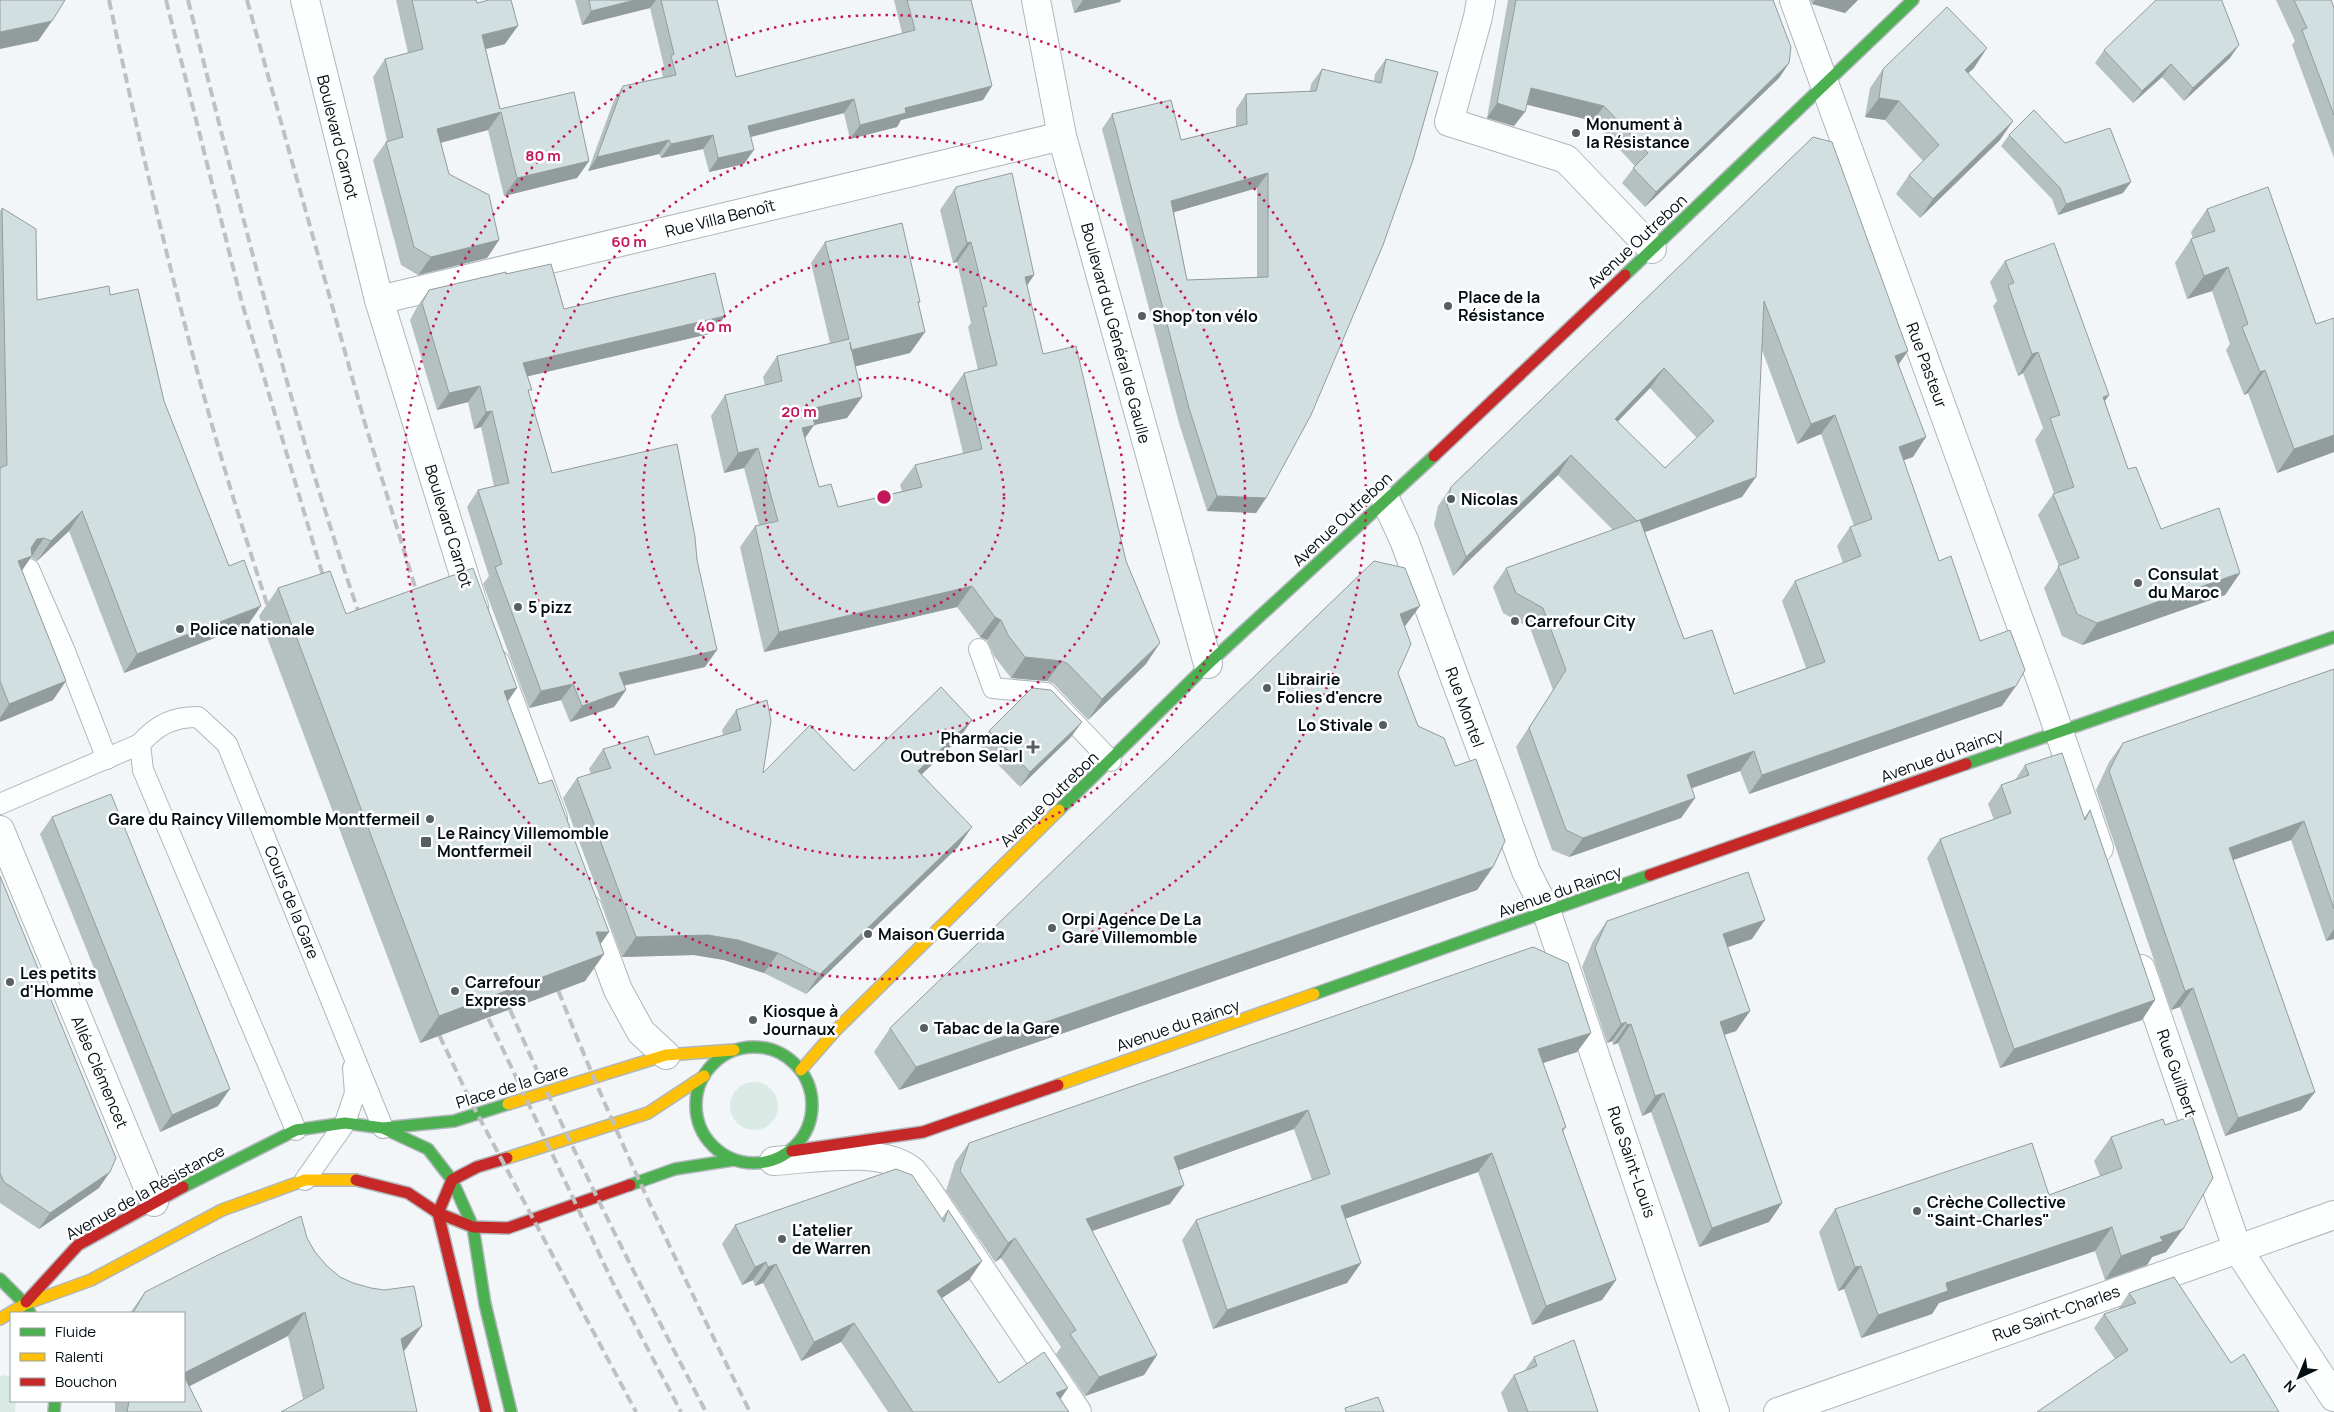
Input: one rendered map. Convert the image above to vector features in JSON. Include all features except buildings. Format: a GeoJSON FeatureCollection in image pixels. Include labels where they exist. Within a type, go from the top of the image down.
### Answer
{"type":"FeatureCollection","features":[{"type":"Feature","properties":{"kind":"main road","name":"Avenue Outrebon"},"geometry":{"type":"LineString","coordinates":[[801,1070],[836,1030],[1208,664],[1386,501],[1826,86],[1913,0]]}},
{"type":"Feature","properties":{"kind":"main road","name":"Avenue du Raincy"},"geometry":{"type":"LineString","coordinates":[[783,1156],[923,1132],[2060,731],[2334,637]]}},
{"type":"Feature","properties":{"kind":"main road","name":"Place de la Gare"},"geometry":{"type":"LineString","coordinates":[[296,1130],[345,1123],[383,1128],[454,1122],[666,1055],[754,1047],[772,1050],[788,1058],[801,1070],[810,1086],[813,1104],[811,1121],[804,1138],[783,1156],[746,1164],[732,1160],[715,1149],[703,1134],[696,1115],[696,1094],[704,1076],[712,1065],[734,1050]]}},
{"type":"Feature","properties":{"kind":"main road"},"geometry":{"type":"LineString","coordinates":[[486,1412],[438,1213],[452,1180],[477,1167],[648,1113],[704,1076]]}},
{"type":"Feature","properties":{"kind":"main road"},"geometry":{"type":"LineString","coordinates":[[383,1128],[428,1149],[452,1180],[473,1227],[485,1304],[512,1412]]}},
{"type":"Feature","properties":{"kind":"main road","name":"Avenue de la Résistance"},"geometry":{"type":"LineString","coordinates":[[27,1308],[78,1244],[154,1202],[296,1130]]}},
{"type":"Feature","properties":{"kind":"main road","name":"Place de la Gare"},"geometry":{"type":"LineString","coordinates":[[305,1180],[358,1180],[408,1193],[438,1213],[473,1227],[508,1228],[675,1169],[732,1160]]}},
{"type":"Feature","properties":{"kind":"main road","name":"Avenue de la Résistance"},"geometry":{"type":"LineString","coordinates":[[27,1308],[91,1280],[222,1210],[305,1180]]}},
{"type":"Feature","properties":{"kind":"main road"},"geometry":{"type":"LineString","coordinates":[[0,1279],[27,1308]]}},
{"type":"Feature","properties":{"kind":"street","name":"Boulevard Carnot"},"geometry":{"type":"LineString","coordinates":[[305,0],[379,300],[484,633],[563,843]]}},
{"type":"Feature","properties":{"kind":"street","name":"Boulevard du Général de Gaulle"},"geometry":{"type":"LineString","coordinates":[[1036,0],[1062,136],[1208,664]]}},
{"type":"Feature","properties":{"kind":"street"},"geometry":{"type":"LineString","coordinates":[[1481,0],[1449,122],[1566,159],[1652,249]]}},
{"type":"Feature","properties":{"kind":"street","name":"Rue Pasteur"},"geometry":{"type":"LineString","coordinates":[[1794,0],[2060,731]]}},
{"type":"Feature","properties":{"kind":"street","name":"Rue Villa Benoît"},"geometry":{"type":"LineString","coordinates":[[379,300],[1062,136]]}},
{"type":"Feature","properties":{"kind":"street","name":"Rue Montel"},"geometry":{"type":"LineString","coordinates":[[1386,501],[1404,540],[1526,872],[1547,913]]}},
{"type":"Feature","properties":{"kind":"street"},"geometry":{"type":"LineString","coordinates":[[2060,731],[2106,869]]}},
{"type":"Feature","properties":{"kind":"street","name":"Allée Clémencet"},"geometry":{"type":"LineString","coordinates":[[0,830],[154,1202]]}},
{"type":"Feature","properties":{"kind":"street"},"geometry":{"type":"LineString","coordinates":[[580,889],[618,990],[641,1032],[666,1055]]}},
{"type":"Feature","properties":{"kind":"street","name":"Rue Saint-Louis"},"geometry":{"type":"LineString","coordinates":[[1547,913],[1715,1412]]}},
{"type":"Feature","properties":{"kind":"street","name":"Rue Guilbert"},"geometry":{"type":"LineString","coordinates":[[2132,944],[2236,1248],[2334,1397]]}},
{"type":"Feature","properties":{"kind":"street"},"geometry":{"type":"LineString","coordinates":[[783,1156],[864,1156],[888,1159],[912,1171],[925,1187],[1077,1412]]}},
{"type":"Feature","properties":{"kind":"street","name":"Rue Saint-Charles"},"geometry":{"type":"LineString","coordinates":[[1778,1412],[2236,1248],[2334,1215]]}},
{"type":"Feature","properties":{"kind":"lane"},"geometry":{"type":"LineString","coordinates":[[29,569],[108,758]]}},
{"type":"Feature","properties":{"kind":"lane"},"geometry":{"type":"LineString","coordinates":[[979,649],[993,688],[1046,693],[1111,761]]}},
{"type":"Feature","properties":{"kind":"lane","name":"Cours de la Gare"},"geometry":{"type":"LineString","coordinates":[[0,804],[140,744],[150,733],[163,724],[180,717],[198,717],[227,744],[383,1128]]}},
{"type":"Feature","properties":{"kind":"lane"},"geometry":{"type":"LineString","coordinates":[[140,744],[143,770],[296,1130]]}},
{"type":"Feature","properties":{"kind":"lane","name":"Cours de la Gare"},"geometry":{"type":"LineString","coordinates":[[305,1180],[345,1123],[355,1093],[352,1048]]}},
{"type":"Feature","properties":{"kind":"shaded area"},"geometry":{"type":"Polygon","coordinates":[[[749,1082],[759,1082],[771,1089],[778,1101],[778,1111],[771,1123],[759,1130],[749,1130],[741,1126],[734,1119],[730,1111],[730,1101],[734,1093],[741,1086],[749,1082]]]}},
{"type":"Feature","properties":{"kind":"shaded area"},"geometry":{"type":"Polygon","coordinates":[[[3,1375],[10,1377],[10,1402],[16,1402],[15,1412],[0,1412],[0,1377],[3,1375]]]}},
{"type":"Feature","properties":{"kind":"railway"},"geometry":{"type":"LineString","coordinates":[[109,0],[150,183],[212,427],[271,616]]}},
{"type":"Feature","properties":{"kind":"railway"},"geometry":{"type":"LineString","coordinates":[[166,0],[242,303],[326,586]]}},
{"type":"Feature","properties":{"kind":"railway"},"geometry":{"type":"LineString","coordinates":[[188,0],[268,313],[312,469],[362,622]]}},
{"type":"Feature","properties":{"kind":"railway"},"geometry":{"type":"LineString","coordinates":[[247,0],[364,420],[420,603]]}},
{"type":"Feature","properties":{"kind":"railway"},"geometry":{"type":"LineString","coordinates":[[553,977],[622,1142],[672,1251],[750,1412]]}},
{"type":"Feature","properties":{"kind":"railway"},"geometry":{"type":"LineString","coordinates":[[504,996],[601,1206],[706,1412]]}},
{"type":"Feature","properties":{"kind":"railway"},"geometry":{"type":"LineString","coordinates":[[482,1005],[613,1283],[681,1412]]}},
{"type":"Feature","properties":{"kind":"railway"},"geometry":{"type":"LineString","coordinates":[[433,1022],[471,1102],[636,1412]]}},
{"type":"Feature","properties":{"kind":"traffic: fast"},"geometry":{"type":"LineString","coordinates":[[1625,275],[1913,0]]}},
{"type":"Feature","properties":{"kind":"traffic: fast"},"geometry":{"type":"LineString","coordinates":[[1059,810],[1208,664],[1434,456]]}},
{"type":"Feature","properties":{"kind":"traffic: fast"},"geometry":{"type":"LineString","coordinates":[[1966,764],[2334,637]]}},
{"type":"Feature","properties":{"kind":"traffic: fast"},"geometry":{"type":"LineString","coordinates":[[1314,994],[1650,875]]}},
{"type":"Feature","properties":{"kind":"traffic: fast"},"geometry":{"type":"LineString","coordinates":[[754,1047],[776,1051],[795,1064],[808,1083],[812,1105],[808,1127],[795,1146],[776,1159],[754,1163],[732,1159],[713,1146],[700,1127],[696,1105],[700,1083],[713,1064],[732,1051],[754,1047]]}},
{"type":"Feature","properties":{"kind":"traffic: fast"},"geometry":{"type":"LineString","coordinates":[[183,1187],[296,1130],[345,1123],[383,1128],[454,1121],[508,1104]]}},
{"type":"Feature","properties":{"kind":"traffic: fast"},"geometry":{"type":"LineString","coordinates":[[385,1129],[428,1149],[452,1180],[473,1227],[485,1304],[511,1412]]}},
{"type":"Feature","properties":{"kind":"traffic: fast"},"geometry":{"type":"LineString","coordinates":[[630,1185],[675,1169],[733,1160]]}},
{"type":"Feature","properties":{"kind":"traffic: fast"},"geometry":{"type":"LineString","coordinates":[[0,1279],[25,1304],[29,1312]]}},
{"type":"Feature","properties":{"kind":"traffic: fast"},"geometry":{"type":"LineString","coordinates":[[54,1412],[55,1402]]}},
{"type":"Feature","properties":{"kind":"traffic: slow"},"geometry":{"type":"LineString","coordinates":[[801,1070],[836,1030],[1059,810]]}},
{"type":"Feature","properties":{"kind":"traffic: slow"},"geometry":{"type":"LineString","coordinates":[[1058,1085],[1314,994]]}},
{"type":"Feature","properties":{"kind":"traffic: slow"},"geometry":{"type":"LineString","coordinates":[[508,1104],[666,1055],[734,1050]]}},
{"type":"Feature","properties":{"kind":"traffic: slow"},"geometry":{"type":"LineString","coordinates":[[507,1158],[648,1113],[704,1076]]}},
{"type":"Feature","properties":{"kind":"traffic: slow"},"geometry":{"type":"LineString","coordinates":[[12,1312],[25,1304],[91,1280],[222,1210],[305,1180],[356,1180]]}},
{"type":"Feature","properties":{"kind":"traffic: slow"},"geometry":{"type":"LineString","coordinates":[[0,1319],[10,1313]]}},
{"type":"Feature","properties":{"kind":"traffic: jam"},"geometry":{"type":"LineString","coordinates":[[1434,456],[1625,275]]}},
{"type":"Feature","properties":{"kind":"traffic: jam"},"geometry":{"type":"LineString","coordinates":[[1650,875],[1966,764]]}},
{"type":"Feature","properties":{"kind":"traffic: jam"},"geometry":{"type":"LineString","coordinates":[[792,1151],[923,1132],[1058,1085]]}},
{"type":"Feature","properties":{"kind":"traffic: jam"},"geometry":{"type":"LineString","coordinates":[[486,1412],[438,1213],[452,1180],[477,1167],[507,1158]]}},
{"type":"Feature","properties":{"kind":"traffic: jam"},"geometry":{"type":"LineString","coordinates":[[356,1180],[408,1193],[438,1213],[473,1227],[508,1228],[630,1185]]}},
{"type":"Feature","properties":{"kind":"traffic: jam"},"geometry":{"type":"LineString","coordinates":[[26,1302],[78,1245],[183,1187]]}},
{"type":"Feature","properties":{"kind":"place","name":"Monument à la Résistance"},"geometry":{"type":"Point","coordinates":[1576,133]}},
{"type":"Feature","properties":{"kind":"place","name":"Place de la Résistance"},"geometry":{"type":"Point","coordinates":[1448,306]}},
{"type":"Feature","properties":{"kind":"place","name":"Shop ton vélo"},"geometry":{"type":"Point","coordinates":[1142,316]}},
{"type":"Feature","properties":{"kind":"place","name":"Nicolas"},"geometry":{"type":"Point","coordinates":[1451,499]}},
{"type":"Feature","properties":{"kind":"place","name":"Consulat du Maroc"},"geometry":{"type":"Point","coordinates":[2138,583]}},
{"type":"Feature","properties":{"kind":"place","name":"5 pizz"},"geometry":{"type":"Point","coordinates":[518,607]}},
{"type":"Feature","properties":{"kind":"place","name":"Carrefour City"},"geometry":{"type":"Point","coordinates":[1515,621]}},
{"type":"Feature","properties":{"kind":"place","name":"Police nationale"},"geometry":{"type":"Point","coordinates":[180,629]}},
{"type":"Feature","properties":{"kind":"place","name":"Librairie Folies d'encre"},"geometry":{"type":"Point","coordinates":[1267,688]}},
{"type":"Feature","properties":{"kind":"place","name":"Lo Stivale"},"geometry":{"type":"Point","coordinates":[1383,725]}},
{"type":"Feature","properties":{"kind":"place","name":"Pharmacie Outrebon Selarl"},"geometry":{"type":"Point","coordinates":[1033,747]}},
{"type":"Feature","properties":{"kind":"place","name":"Gare du Raincy Villemomble Montfermeil"},"geometry":{"type":"Point","coordinates":[430,819]}},
{"type":"Feature","properties":{"kind":"place","name":"Le Raincy Villemomble Montfermeil"},"geometry":{"type":"Point","coordinates":[426,842]}},
{"type":"Feature","properties":{"kind":"place","name":"Orpi Agence De La Gare Villemomble"},"geometry":{"type":"Point","coordinates":[1052,928]}},
{"type":"Feature","properties":{"kind":"place","name":"Maison Guerrida"},"geometry":{"type":"Point","coordinates":[868,934]}},
{"type":"Feature","properties":{"kind":"place","name":"Les petits d'Homme"},"geometry":{"type":"Point","coordinates":[10,982]}},
{"type":"Feature","properties":{"kind":"place","name":"Carrefour Express"},"geometry":{"type":"Point","coordinates":[455,991]}},
{"type":"Feature","properties":{"kind":"place","name":"Kiosque à Journaux"},"geometry":{"type":"Point","coordinates":[753,1020]}},
{"type":"Feature","properties":{"kind":"place","name":"Tabac de la Gare"},"geometry":{"type":"Point","coordinates":[924,1028]}},
{"type":"Feature","properties":{"kind":"place","name":"Crèche Collective \"Saint-Charles\""},"geometry":{"type":"Point","coordinates":[1917,1211]}},
{"type":"Feature","properties":{"kind":"place","name":"L'atelier de Warren"},"geometry":{"type":"Point","coordinates":[782,1239]}}]}
